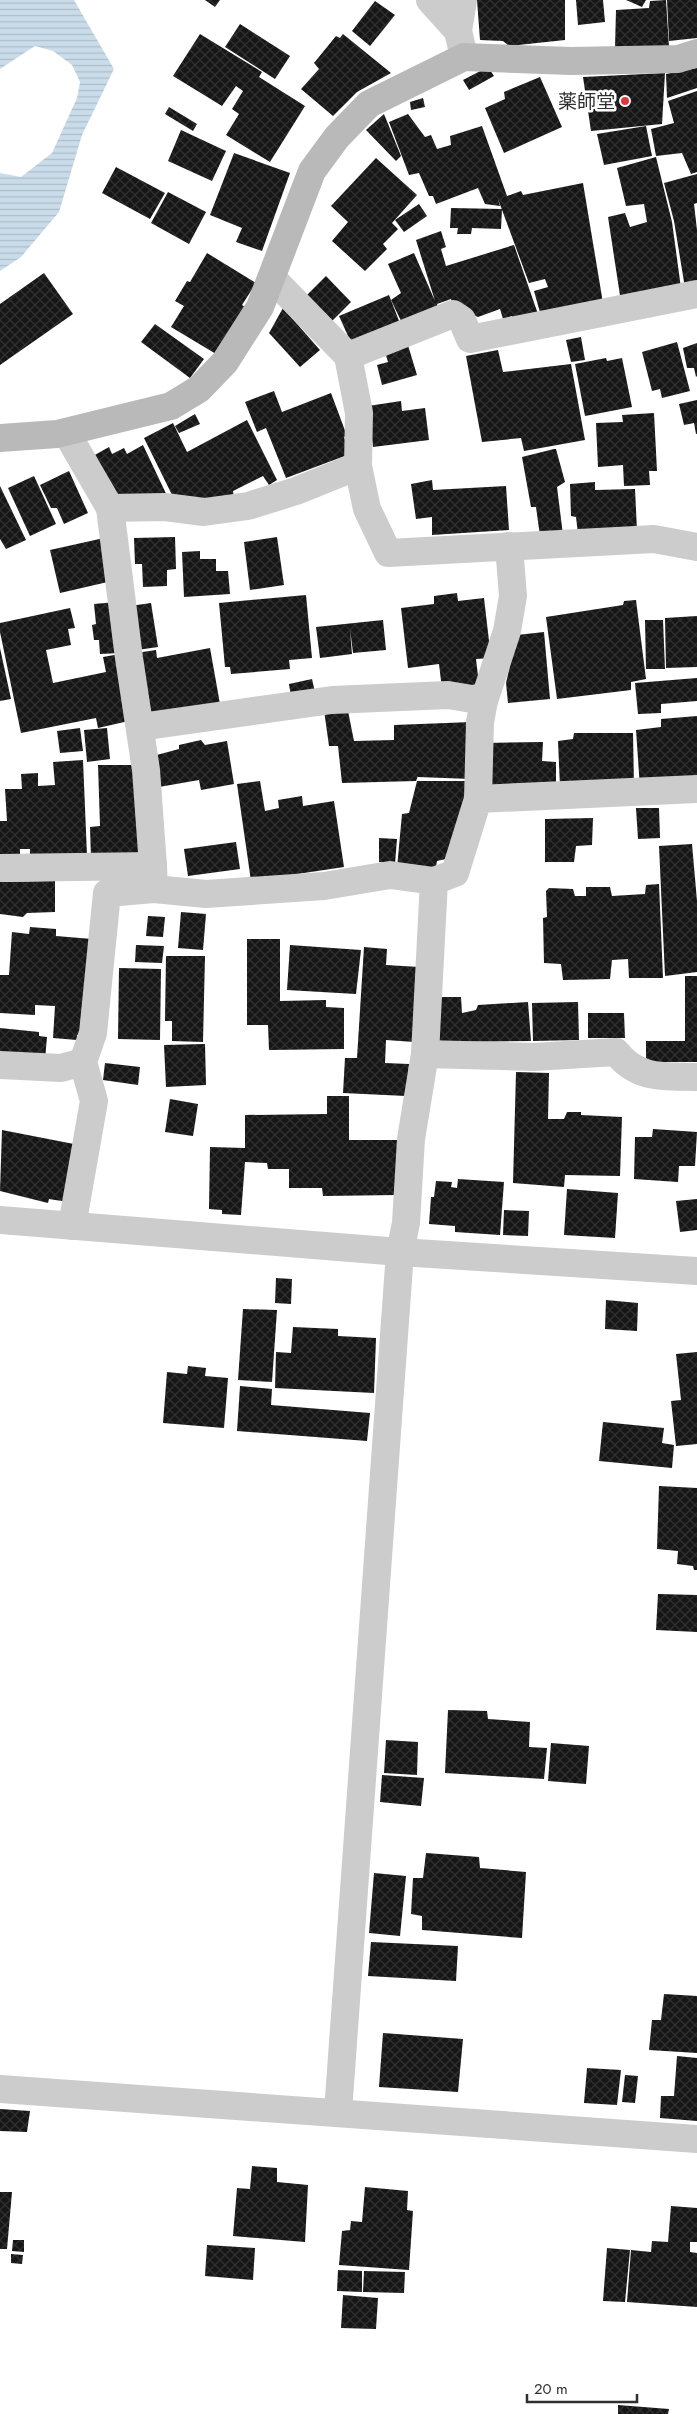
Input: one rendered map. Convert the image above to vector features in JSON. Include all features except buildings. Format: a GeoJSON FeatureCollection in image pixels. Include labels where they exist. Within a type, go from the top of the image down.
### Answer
{"type":"FeatureCollection","features":[{"type":"Feature","properties":{"kind":"main road"},"geometry":{"type":"LineString","coordinates":[[0,438],[66,432],[171,406],[199,389],[225,362],[260,307],[295,211],[312,171],[337,137],[369,104],[461,44],[571,61],[678,59],[697,53]]}},
{"type":"Feature","properties":{"kind":"street"},"geometry":{"type":"LineString","coordinates":[[430,0],[461,44]]}},
{"type":"Feature","properties":{"kind":"street"},"geometry":{"type":"LineString","coordinates":[[461,44],[463,0]]}},
{"type":"Feature","properties":{"kind":"street"},"geometry":{"type":"LineString","coordinates":[[272,278],[348,356],[359,413],[358,466],[367,509],[388,553],[654,539],[697,547]]}},
{"type":"Feature","properties":{"kind":"street"},"geometry":{"type":"LineString","coordinates":[[348,356],[441,317],[453,314],[462,320],[470,338],[697,294]]}},
{"type":"Feature","properties":{"kind":"street"},"geometry":{"type":"LineString","coordinates":[[66,432],[110,508],[146,770],[154,878]]}},
{"type":"Feature","properties":{"kind":"street"},"geometry":{"type":"LineString","coordinates":[[110,508],[165,507],[204,512],[248,506],[296,491],[358,466]]}},
{"type":"Feature","properties":{"kind":"street"},"geometry":{"type":"LineString","coordinates":[[0,868],[154,878],[206,894],[324,886],[390,875],[434,881],[455,873],[478,799],[480,722],[484,701],[507,631],[511,605],[509,546]]}},
{"type":"Feature","properties":{"kind":"street"},"geometry":{"type":"LineString","coordinates":[[140,727],[332,700],[448,695],[484,701]]}},
{"type":"Feature","properties":{"kind":"street"},"geometry":{"type":"LineString","coordinates":[[478,799],[697,790]]}},
{"type":"Feature","properties":{"kind":"street"},"geometry":{"type":"LineString","coordinates":[[72,1226],[94,1100],[83,1062],[93,1033],[107,893],[154,878]]}},
{"type":"Feature","properties":{"kind":"street"},"geometry":{"type":"LineString","coordinates":[[338,2112],[400,1252],[406,1223],[411,1140],[425,1054],[434,881]]}},
{"type":"Feature","properties":{"kind":"street"},"geometry":{"type":"LineString","coordinates":[[425,1054],[534,1057],[616,1052],[625,1064],[652,1076],[697,1077]]}},
{"type":"Feature","properties":{"kind":"street"},"geometry":{"type":"LineString","coordinates":[[0,1065],[61,1068],[83,1062]]}},
{"type":"Feature","properties":{"kind":"street"},"geometry":{"type":"LineString","coordinates":[[0,1220],[400,1252],[697,1271]]}},
{"type":"Feature","properties":{"kind":"street"},"geometry":{"type":"LineString","coordinates":[[0,2089],[697,2139]]}},
{"type":"Feature","properties":{"kind":"water"},"geometry":{"type":"Polygon","coordinates":[[[0,0],[74,0],[114,69],[82,135],[59,212],[21,257],[0,271],[0,173],[21,177],[52,153],[77,98],[80,82],[72,65],[53,51],[35,46],[0,69],[0,0]]]}},
{"type":"Feature","properties":{"kind":"place","name":"薬師堂"},"geometry":{"type":"Point","coordinates":[625,101]}}]}
